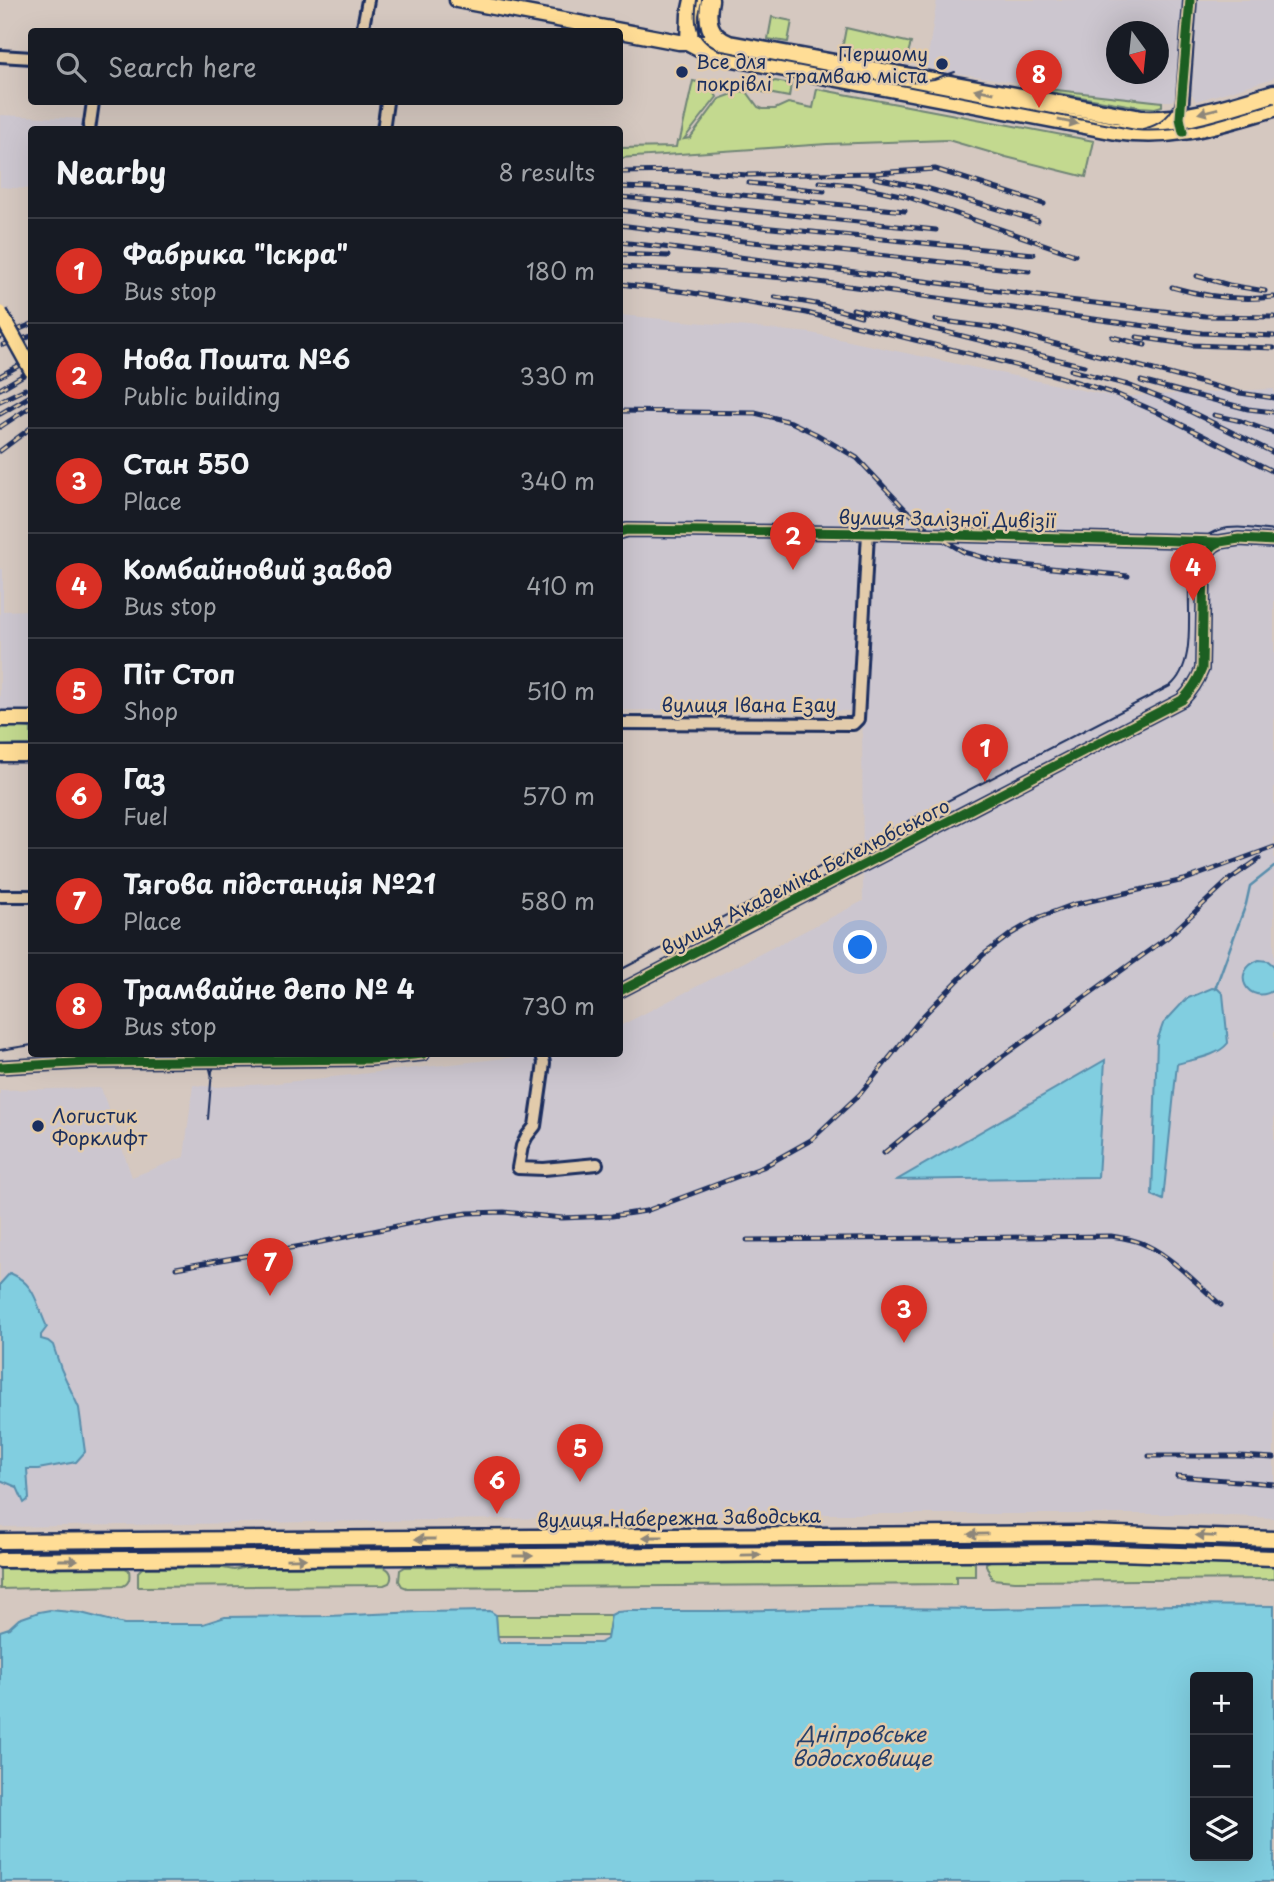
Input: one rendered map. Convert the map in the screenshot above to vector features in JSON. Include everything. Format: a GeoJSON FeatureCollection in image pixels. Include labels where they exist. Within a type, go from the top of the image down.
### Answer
{"type":"FeatureCollection","features":[{"type":"Feature","properties":{"kind":"highway"},"geometry":{"type":"LineString","coordinates":[[692,0],[689,41],[705,51],[728,58],[1116,131],[1144,134],[1274,107]]}},
{"type":"Feature","properties":{"kind":"highway"},"geometry":{"type":"LineString","coordinates":[[709,7],[710,29],[721,41],[729,44],[1142,119],[1163,120],[1182,125],[1229,106],[1274,93]]}},
{"type":"Feature","properties":{"kind":"main road"},"geometry":{"type":"LineString","coordinates":[[457,0],[605,28]]}},
{"type":"Feature","properties":{"kind":"main road"},"geometry":{"type":"LineString","coordinates":[[689,41],[709,7]]}},
{"type":"Feature","properties":{"kind":"main road"},"geometry":{"type":"LineString","coordinates":[[623,31],[679,42],[729,44]]}},
{"type":"Feature","properties":{"kind":"main road"},"geometry":{"type":"LineString","coordinates":[[0,313],[28,364]]}},
{"type":"Feature","properties":{"kind":"main road"},"geometry":{"type":"LineString","coordinates":[[0,719],[28,719]]}},
{"type":"Feature","properties":{"kind":"main road"},"geometry":{"type":"LineString","coordinates":[[0,754],[28,754]]}},
{"type":"Feature","properties":{"kind":"main road","name":"вулиця Набережна Заводська"},"geometry":{"type":"LineString","coordinates":[[0,1541],[1086,1533],[1274,1539]]}},
{"type":"Feature","properties":{"kind":"main road","name":"вулиця Набережна Заводська"},"geometry":{"type":"LineString","coordinates":[[0,1560],[1085,1552],[1274,1558]]}},
{"type":"Feature","properties":{"kind":"street"},"geometry":{"type":"LineString","coordinates":[[363,28],[368,0]]}},
{"type":"Feature","properties":{"kind":"street"},"geometry":{"type":"LineString","coordinates":[[1182,125],[1190,0]]}},
{"type":"Feature","properties":{"kind":"street"},"geometry":{"type":"LineString","coordinates":[[0,56],[28,58]]}},
{"type":"Feature","properties":{"kind":"street"},"geometry":{"type":"LineString","coordinates":[[90,126],[93,105]]}},
{"type":"Feature","properties":{"kind":"street"},"geometry":{"type":"LineString","coordinates":[[384,126],[387,105]]}},
{"type":"Feature","properties":{"kind":"street","name":"вулиця Залізної Дивізії"},"geometry":{"type":"LineString","coordinates":[[623,531],[1274,541]]}},
{"type":"Feature","properties":{"kind":"street","name":"вулиця Івана Езау"},"geometry":{"type":"LineString","coordinates":[[623,723],[853,724],[858,719],[860,708],[868,533]]}},
{"type":"Feature","properties":{"kind":"street","name":"вулиця Академіка Белелюбського"},"geometry":{"type":"LineString","coordinates":[[623,989],[1182,700],[1198,681],[1202,668],[1203,570],[1210,550],[1220,542]]}},
{"type":"Feature","properties":{"kind":"street"},"geometry":{"type":"LineString","coordinates":[[0,896],[28,896]]}},
{"type":"Feature","properties":{"kind":"street"},"geometry":{"type":"LineString","coordinates":[[0,1065],[392,1057]]}},
{"type":"Feature","properties":{"kind":"street"},"geometry":{"type":"LineString","coordinates":[[543,1057],[535,1126],[522,1146],[518,1168],[544,1169],[597,1164]]}},
{"type":"Feature","properties":{"kind":"shaded area"},"geometry":{"type":"Polygon","coordinates":[[[937,0],[1187,0],[1180,98],[1163,101],[1091,95],[926,68],[937,0]]]}},
{"type":"Feature","properties":{"kind":"shaded area"},"geometry":{"type":"Polygon","coordinates":[[[1198,0],[1274,0],[1274,78],[1196,101],[1192,94],[1198,0]]]}},
{"type":"Feature","properties":{"kind":"shaded area"},"geometry":{"type":"Polygon","coordinates":[[[0,115],[87,119],[86,126],[28,126],[28,189],[0,187],[0,115]]]}},
{"type":"Feature","properties":{"kind":"shaded area"},"geometry":{"type":"Polygon","coordinates":[[[623,315],[811,333],[1114,397],[1274,389],[1274,1518],[1190,1514],[805,1514],[0,1527],[0,1090],[101,1088],[132,1177],[184,1157],[193,1085],[216,1087],[268,1084],[516,1057],[623,1057],[623,1024],[863,901],[862,711],[623,710],[623,315]]]}},
{"type":"Feature","properties":{"kind":"shaded area"},"geometry":{"type":"Polygon","coordinates":[[[0,569],[3,569],[3,611],[28,610],[28,713],[0,713],[0,569]]]}},
{"type":"Feature","properties":{"kind":"green space"},"geometry":{"type":"Polygon","coordinates":[[[772,17],[792,21],[788,42],[768,39],[772,17]]]}},
{"type":"Feature","properties":{"kind":"green space"},"geometry":{"type":"Polygon","coordinates":[[[846,28],[911,43],[906,60],[842,49],[846,28]]]}},
{"type":"Feature","properties":{"kind":"green space"},"geometry":{"type":"Polygon","coordinates":[[[693,81],[710,85],[717,97],[684,139],[690,138],[719,99],[741,91],[747,92],[758,107],[763,109],[775,109],[788,103],[813,108],[817,89],[1094,141],[1086,177],[948,140],[827,144],[623,158],[623,148],[676,147],[677,141],[680,140],[693,81]]]}},
{"type":"Feature","properties":{"kind":"green space"},"geometry":{"type":"Polygon","coordinates":[[[775,81],[791,84],[789,97],[752,90],[775,81]]]}},
{"type":"Feature","properties":{"kind":"green space"},"geometry":{"type":"Polygon","coordinates":[[[1021,86],[1162,102],[1162,106],[1140,107],[1021,86]]]}},
{"type":"Feature","properties":{"kind":"green space"},"geometry":{"type":"Polygon","coordinates":[[[0,724],[28,728],[28,745],[0,746],[0,724]]]}},
{"type":"Feature","properties":{"kind":"green space"},"geometry":{"type":"Polygon","coordinates":[[[1108,1560],[1274,1566],[1274,1579],[1015,1581],[992,1579],[986,1565],[990,1561],[1108,1560]]]}},
{"type":"Feature","properties":{"kind":"green space"},"geometry":{"type":"Polygon","coordinates":[[[975,1563],[975,1576],[956,1576],[956,1584],[407,1588],[399,1581],[400,1570],[405,1567],[975,1563]]]}},
{"type":"Feature","properties":{"kind":"green space"},"geometry":{"type":"Polygon","coordinates":[[[247,1567],[382,1567],[389,1571],[391,1578],[389,1583],[384,1585],[138,1587],[138,1572],[142,1568],[234,1570],[247,1567]]]}},
{"type":"Feature","properties":{"kind":"green space"},"geometry":{"type":"Polygon","coordinates":[[[0,1569],[129,1570],[129,1577],[123,1586],[0,1589],[0,1569]]]}},
{"type":"Feature","properties":{"kind":"green space"},"geometry":{"type":"Polygon","coordinates":[[[496,1615],[611,1615],[608,1636],[497,1636],[496,1615]]]}},
{"type":"Feature","properties":{"kind":"water"},"geometry":{"type":"Polygon","coordinates":[[[1259,960],[1268,961],[1274,966],[1274,990],[1265,994],[1250,991],[1244,979],[1250,965],[1259,960]]]}},
{"type":"Feature","properties":{"kind":"water"},"geometry":{"type":"Polygon","coordinates":[[[1212,988],[1223,994],[1228,1043],[1211,1054],[1177,1064],[1163,1200],[1152,1195],[1157,1041],[1163,1024],[1186,999],[1212,988]]]}},
{"type":"Feature","properties":{"kind":"water"},"geometry":{"type":"Polygon","coordinates":[[[1105,1060],[1098,1177],[897,1180],[1105,1060]]]}},
{"type":"Feature","properties":{"kind":"water"},"geometry":{"type":"Polygon","coordinates":[[[10,1273],[25,1283],[37,1303],[47,1327],[41,1339],[53,1345],[79,1408],[85,1452],[76,1462],[27,1469],[29,1499],[24,1503],[17,1487],[0,1480],[0,1284],[10,1273]]]}},
{"type":"Feature","properties":{"kind":"water","name":"Дніпровське водосховище"},"geometry":{"type":"Polygon","coordinates":[[[1274,1606],[1274,1882],[0,1882],[0,1631],[9,1628],[19,1619],[39,1612],[50,1610],[81,1613],[124,1624],[203,1624],[225,1617],[490,1611],[496,1615],[500,1643],[600,1643],[607,1639],[611,1615],[617,1612],[1274,1606]]]}},
{"type":"Feature","properties":{"kind":"waterway"},"geometry":{"type":"LineString","coordinates":[[1215,989],[1250,886],[1274,867]]}},
{"type":"Feature","properties":{"kind":"tram line"},"geometry":{"type":"LineString","coordinates":[[697,0],[698,32],[707,43],[722,51],[1136,130],[1189,127],[1274,103]]}},
{"type":"Feature","properties":{"kind":"tram line"},"geometry":{"type":"LineString","coordinates":[[911,82],[934,79],[955,72]]}},
{"type":"Feature","properties":{"kind":"tram line"},"geometry":{"type":"LineString","coordinates":[[1143,129],[1165,118],[1177,98]]}},
{"type":"Feature","properties":{"kind":"tram line"},"geometry":{"type":"LineString","coordinates":[[623,968],[1170,686],[1182,670],[1188,649],[1189,577],[1193,556],[1202,540],[1219,530],[1232,528],[1274,531]]}},
{"type":"Feature","properties":{"kind":"tram line"},"geometry":{"type":"LineString","coordinates":[[0,1050],[28,1046]]}},
{"type":"Feature","properties":{"kind":"tram line"},"geometry":{"type":"LineString","coordinates":[[202,1057],[209,1065],[212,1077]]}},
{"type":"Feature","properties":{"kind":"tram line"},"geometry":{"type":"LineString","coordinates":[[208,1119],[212,1071],[219,1057]]}},
{"type":"Feature","properties":{"kind":"railway"},"geometry":{"type":"LineString","coordinates":[[623,172],[690,171],[747,175],[876,173],[935,169],[1044,204]]}},
{"type":"Feature","properties":{"kind":"railway"},"geometry":{"type":"LineString","coordinates":[[875,178],[926,188],[1038,221]]}},
{"type":"Feature","properties":{"kind":"railway"},"geometry":{"type":"LineString","coordinates":[[820,182],[854,185],[905,196],[1075,255]]}},
{"type":"Feature","properties":{"kind":"railway"},"geometry":{"type":"LineString","coordinates":[[749,183],[824,191]]}},
{"type":"Feature","properties":{"kind":"railway"},"geometry":{"type":"LineString","coordinates":[[623,187],[679,189],[905,211]]}},
{"type":"Feature","properties":{"kind":"railway"},"geometry":{"type":"LineString","coordinates":[[623,197],[936,230]]}},
{"type":"Feature","properties":{"kind":"railway"},"geometry":{"type":"LineString","coordinates":[[623,210],[731,224],[1034,254]]}},
{"type":"Feature","properties":{"kind":"railway"},"geometry":{"type":"LineString","coordinates":[[623,225],[734,240],[1029,271]]}},
{"type":"Feature","properties":{"kind":"railway"},"geometry":{"type":"LineString","coordinates":[[623,242],[1205,316],[1274,317]]}},
{"type":"Feature","properties":{"kind":"railway"},"geometry":{"type":"LineString","coordinates":[[623,254],[668,256]]}},
{"type":"Feature","properties":{"kind":"railway"},"geometry":{"type":"LineString","coordinates":[[623,267],[796,279],[1202,333],[1274,336]]}},
{"type":"Feature","properties":{"kind":"railway"},"geometry":{"type":"LineString","coordinates":[[1197,276],[1265,291]]}},
{"type":"Feature","properties":{"kind":"railway"},"geometry":{"type":"LineString","coordinates":[[623,284],[687,292],[807,313],[1054,375],[1116,394],[1157,412],[1274,472]]}},
{"type":"Feature","properties":{"kind":"railway"},"geometry":{"type":"LineString","coordinates":[[1172,287],[1222,297],[1274,297]]}},
{"type":"Feature","properties":{"kind":"railway"},"geometry":{"type":"LineString","coordinates":[[775,297],[861,316]]}},
{"type":"Feature","properties":{"kind":"railway"},"geometry":{"type":"LineString","coordinates":[[853,309],[1084,366]]}},
{"type":"Feature","properties":{"kind":"railway"},"geometry":{"type":"LineString","coordinates":[[936,320],[996,328],[1240,393],[1274,398]]}},
{"type":"Feature","properties":{"kind":"railway"},"geometry":{"type":"LineString","coordinates":[[0,337],[28,326]]}},
{"type":"Feature","properties":{"kind":"railway"},"geometry":{"type":"LineString","coordinates":[[3,345],[28,337]]}},
{"type":"Feature","properties":{"kind":"railway"},"geometry":{"type":"LineString","coordinates":[[1112,337],[1145,345]]}},
{"type":"Feature","properties":{"kind":"railway"},"geometry":{"type":"LineString","coordinates":[[1137,337],[1192,345],[1274,348]]}},
{"type":"Feature","properties":{"kind":"railway"},"geometry":{"type":"LineString","coordinates":[[0,376],[28,360]]}},
{"type":"Feature","properties":{"kind":"railway"},"geometry":{"type":"LineString","coordinates":[[1071,370],[1128,385],[1169,401],[1274,453]]}},
{"type":"Feature","properties":{"kind":"railway"},"geometry":{"type":"LineString","coordinates":[[0,389],[28,372]]}},
{"type":"Feature","properties":{"kind":"railway"},"geometry":{"type":"LineString","coordinates":[[1141,381],[1248,409],[1274,412]]}},
{"type":"Feature","properties":{"kind":"railway"},"geometry":{"type":"LineString","coordinates":[[0,401],[25,389]]}},
{"type":"Feature","properties":{"kind":"railway"},"geometry":{"type":"LineString","coordinates":[[0,414],[28,397]]}},
{"type":"Feature","properties":{"kind":"railway"},"geometry":{"type":"LineString","coordinates":[[0,427],[28,409]]}},
{"type":"Feature","properties":{"kind":"railway"},"geometry":{"type":"LineString","coordinates":[[623,411],[755,413],[791,422],[857,458],[906,510],[935,535],[964,552],[1003,563],[1128,576]]}},
{"type":"Feature","properties":{"kind":"railway"},"geometry":{"type":"LineString","coordinates":[[1214,415],[1274,433]]}},
{"type":"Feature","properties":{"kind":"railway"},"geometry":{"type":"LineString","coordinates":[[0,451],[28,430]]}},
{"type":"Feature","properties":{"kind":"railway"},"geometry":{"type":"LineString","coordinates":[[176,1268],[468,1213],[504,1212],[562,1218],[612,1216],[646,1211],[763,1167],[811,1140],[860,1094],[924,1015],[983,955],[1011,934],[1040,917],[1072,905],[1184,880],[1274,847]]}},
{"type":"Feature","properties":{"kind":"railway"},"geometry":{"type":"LineString","coordinates":[[884,1153],[1003,1056],[1168,937],[1230,879],[1259,859]]}},
{"type":"Feature","properties":{"kind":"railway"},"geometry":{"type":"LineString","coordinates":[[747,1240],[1126,1238],[1157,1251],[1221,1305]]}},
{"type":"Feature","properties":{"kind":"railway"},"geometry":{"type":"LineString","coordinates":[[1149,1456],[1274,1458]]}},
{"type":"Feature","properties":{"kind":"railway"},"geometry":{"type":"LineString","coordinates":[[1177,1476],[1274,1484]]}},
{"type":"Feature","properties":{"kind":"cycle path"},"geometry":{"type":"LineString","coordinates":[[1183,132],[1180,118],[1190,0]]}},
{"type":"Feature","properties":{"kind":"cycle path"},"geometry":{"type":"LineString","coordinates":[[623,531],[1274,541]]}},
{"type":"Feature","properties":{"kind":"cycle path"},"geometry":{"type":"LineString","coordinates":[[623,989],[1182,700],[1194,686],[1202,669],[1204,563],[1209,550],[1220,542]]}},
{"type":"Feature","properties":{"kind":"cycle path"},"geometry":{"type":"LineString","coordinates":[[0,1067],[90,1062],[392,1057]]}},
{"type":"Feature","properties":{"kind":"place","name":"Першому трамваю міста"},"geometry":{"type":"Point","coordinates":[942,64]}},
{"type":"Feature","properties":{"kind":"place","name":"Все для покрівлі"},"geometry":{"type":"Point","coordinates":[682,72]}},
{"type":"Feature","properties":{"kind":"place","name":"Трамвайне депо № 4"},"geometry":{"type":"Point","coordinates":[1039,108]}},
{"type":"Feature","properties":{"kind":"place","name":"Нова Пошта №6"},"geometry":{"type":"Point","coordinates":[793,570]}},
{"type":"Feature","properties":{"kind":"place","name":"Комбайновий завод"},"geometry":{"type":"Point","coordinates":[1193,601]}},
{"type":"Feature","properties":{"kind":"place","name":"Фабрика \"Іскра\""},"geometry":{"type":"Point","coordinates":[985,782]}},
{"type":"Feature","properties":{"kind":"place","name":"Логистик Форклифт"},"geometry":{"type":"Point","coordinates":[38,1126]}},
{"type":"Feature","properties":{"kind":"place","name":"Тягова пiдстанцiя №21"},"geometry":{"type":"Point","coordinates":[270,1296]}},
{"type":"Feature","properties":{"kind":"place","name":"Стан 550"},"geometry":{"type":"Point","coordinates":[904,1343]}},
{"type":"Feature","properties":{"kind":"place","name":"Піт Стоп"},"geometry":{"type":"Point","coordinates":[580,1482]}},
{"type":"Feature","properties":{"kind":"place","name":"Газ"},"geometry":{"type":"Point","coordinates":[497,1514]}}]}
